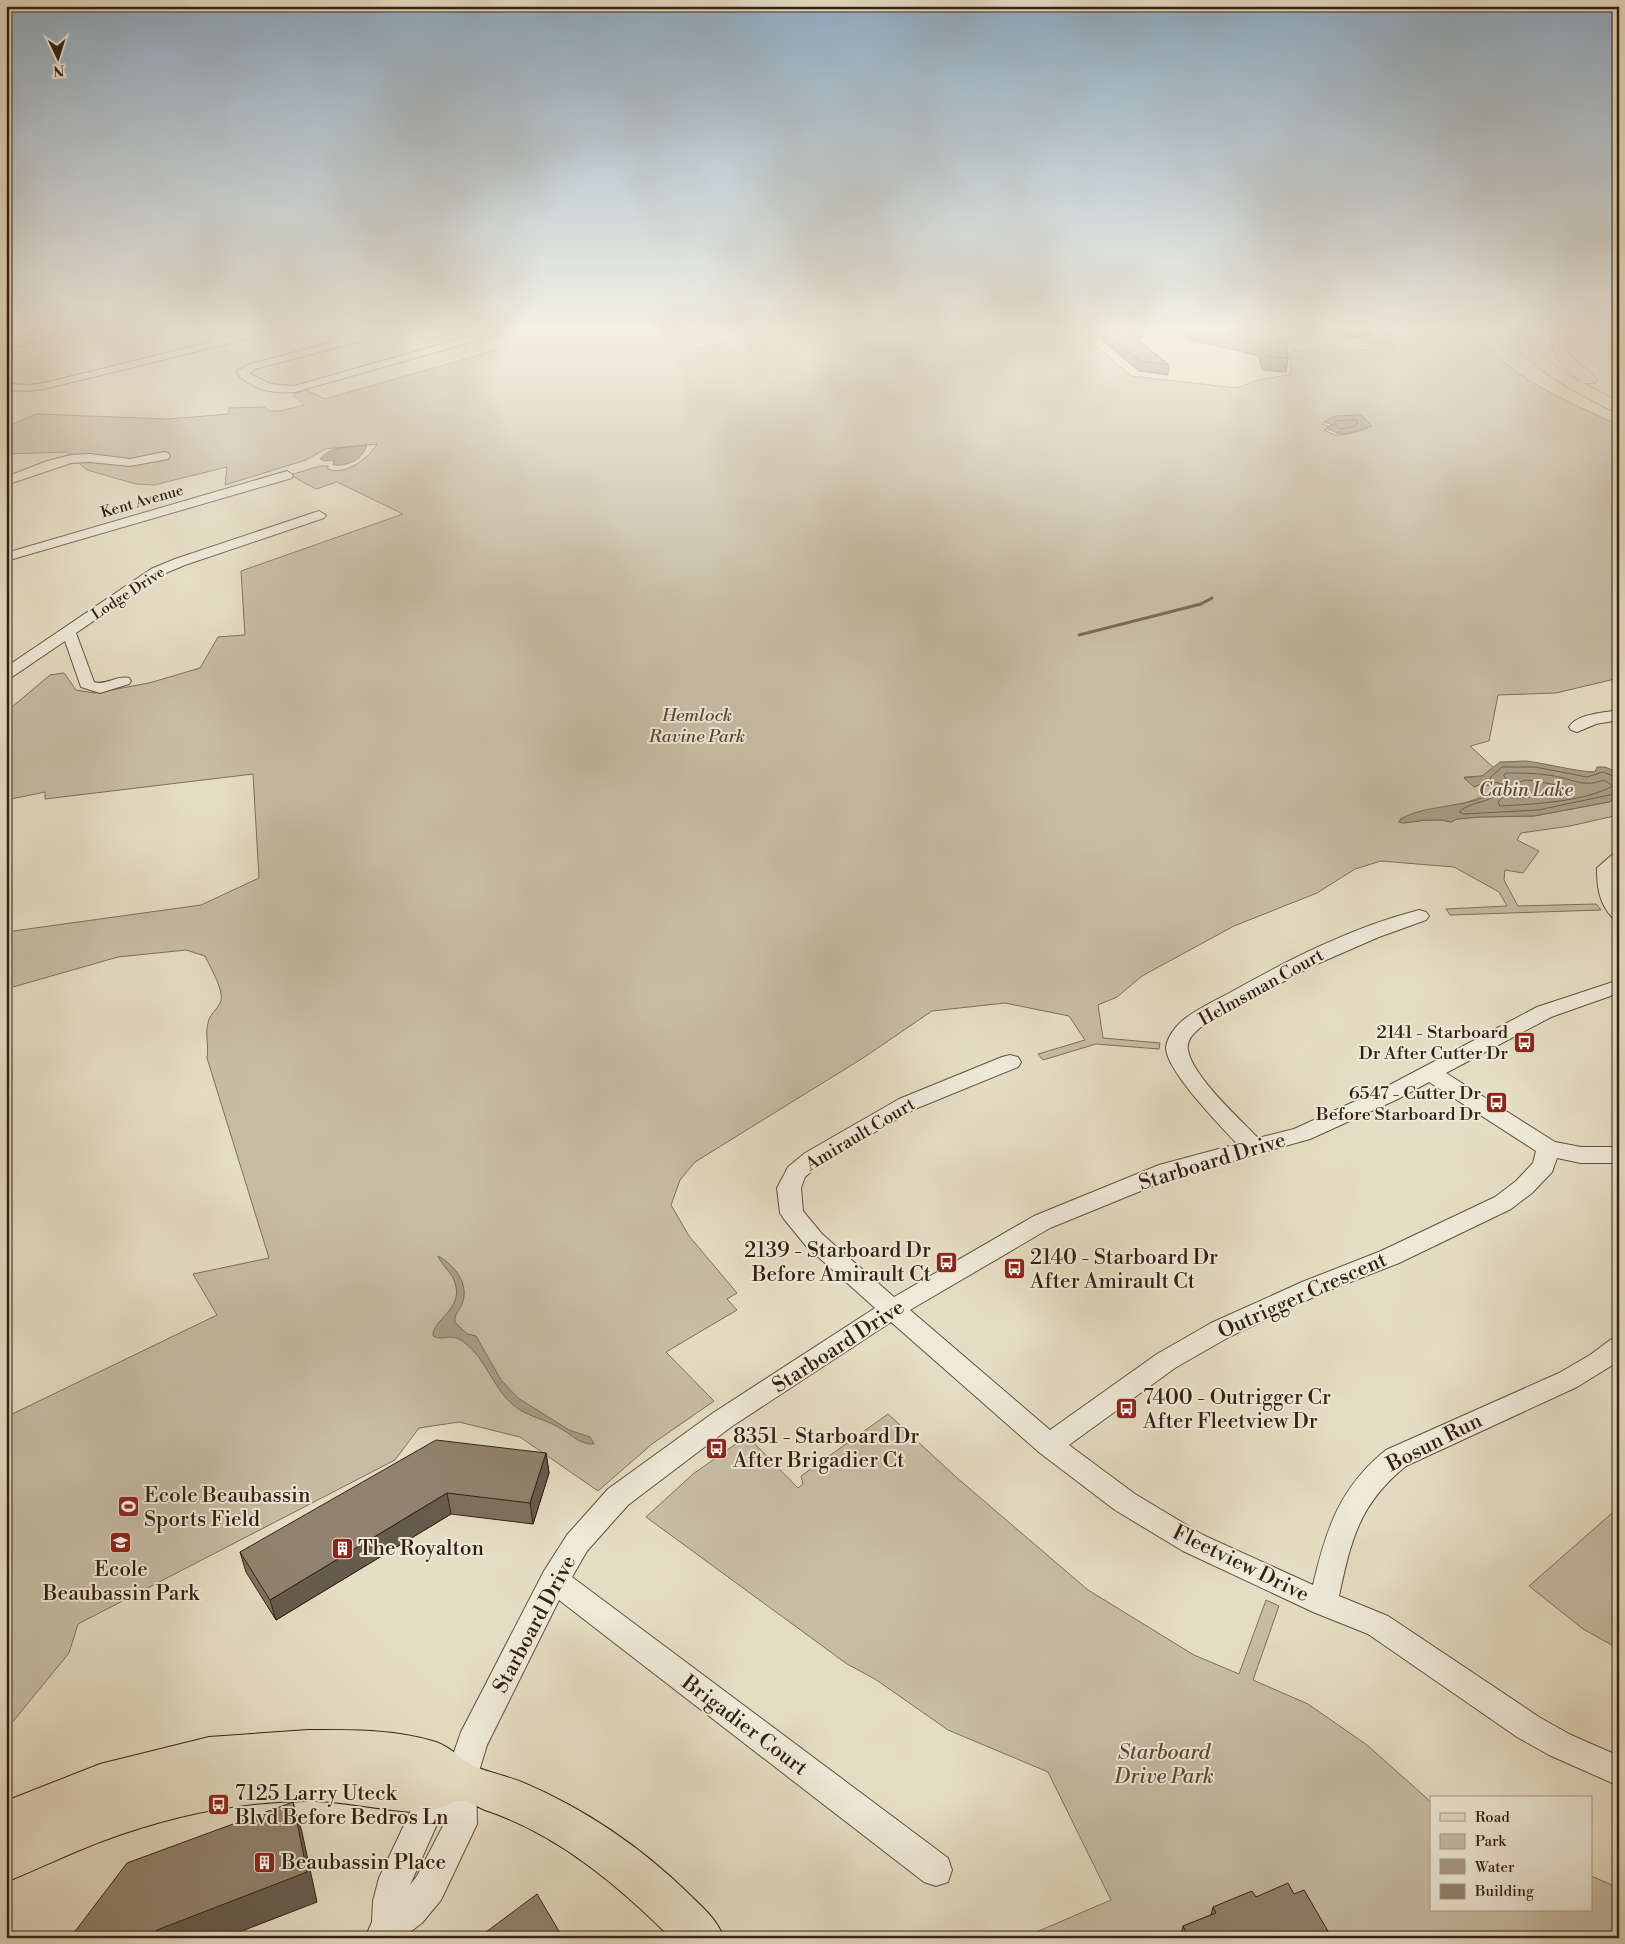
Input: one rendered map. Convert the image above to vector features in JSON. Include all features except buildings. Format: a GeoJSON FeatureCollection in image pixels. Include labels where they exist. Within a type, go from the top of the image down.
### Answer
{"type":"FeatureCollection","features":[{"type":"Feature","properties":{"kind":"main road"},"geometry":{"type":"LineString","coordinates":[[6,1822],[100,1784],[209,1756],[254,1752],[339,1749],[403,1754],[435,1761],[460,1781],[510,1798],[564,1825],[612,1857],[652,1888],[702,1938]]}},
{"type":"Feature","properties":{"kind":"main road"},"geometry":{"type":"LineString","coordinates":[[6,1861],[62,1835],[140,1808],[203,1791],[269,1783],[310,1782],[358,1784],[419,1793],[460,1781]]}},
{"type":"Feature","properties":{"kind":"street"},"geometry":{"type":"LineString","coordinates":[[6,480],[59,462],[79,458],[103,458],[123,463],[147,461],[164,456]]}},
{"type":"Feature","properties":{"kind":"street","name":"Kent Avenue"},"geometry":{"type":"LineString","coordinates":[[6,557],[287,475]]}},
{"type":"Feature","properties":{"kind":"street","name":"Lodge Drive"},"geometry":{"type":"LineString","coordinates":[[6,674],[156,572],[180,562],[319,515]]}},
{"type":"Feature","properties":{"kind":"street"},"geometry":{"type":"LineString","coordinates":[[67,633],[72,638],[86,684],[91,688],[96,688],[123,681]]}},
{"type":"Feature","properties":{"kind":"street"},"geometry":{"type":"LineString","coordinates":[[1577,728],[1592,720],[1619,714]]}},
{"type":"Feature","properties":{"kind":"street"},"geometry":{"type":"LineString","coordinates":[[1619,858],[1606,868],[1606,885],[1614,908],[1619,913]]}},
{"type":"Feature","properties":{"kind":"street","name":"Helmsman Court"},"geometry":{"type":"LineString","coordinates":[[1254,1148],[1193,1080],[1179,1059],[1176,1048],[1179,1038],[1188,1027],[1203,1017],[1276,975],[1333,948],[1390,925],[1419,916]]}},
{"type":"Feature","properties":{"kind":"street","name":"Starboard Drive"},"geometry":{"type":"LineString","coordinates":[[386,1932],[410,1911],[429,1888],[461,1824],[460,1781],[472,1742],[554,1580],[577,1543],[618,1497],[722,1420],[893,1309],[1042,1222],[1167,1171],[1302,1134],[1390,1094],[1544,1012],[1619,986]]}},
{"type":"Feature","properties":{"kind":"street","name":"Amirault Court"},"geometry":{"type":"LineString","coordinates":[[893,1309],[814,1240],[792,1213],[789,1188],[796,1173],[814,1158],[907,1104],[1010,1062]]}},
{"type":"Feature","properties":{"kind":"street"},"geometry":{"type":"LineString","coordinates":[[1430,1073],[1548,1148],[1581,1155],[1619,1154]]}},
{"type":"Feature","properties":{"kind":"street","name":"Outrigger Crescent"},"geometry":{"type":"LineString","coordinates":[[1049,1445],[1166,1361],[1220,1330],[1311,1288],[1390,1257],[1503,1203],[1524,1187],[1544,1166],[1548,1148]]}},
{"type":"Feature","properties":{"kind":"street","name":"Fleetview Drive"},"geometry":{"type":"LineString","coordinates":[[893,1309],[1049,1445],[1125,1502],[1193,1543],[1323,1603],[1378,1625],[1528,1726],[1560,1745],[1619,1771]]}},
{"type":"Feature","properties":{"kind":"street","name":"Bosun Run"},"geometry":{"type":"LineString","coordinates":[[1323,1603],[1334,1554],[1352,1504],[1381,1468],[1396,1458],[1568,1380],[1599,1362],[1619,1347]]}},
{"type":"Feature","properties":{"kind":"street","name":"Brigadier Court"},"geometry":{"type":"LineString","coordinates":[[554,1580],[936,1870]]}},
{"type":"Feature","properties":{"kind":"green space","name":"Hemlock Ravine Park"},"geometry":{"type":"Polygon","coordinates":[[[27,418],[1603,418],[1619,425],[1619,678],[1556,693],[1498,695],[1489,741],[1470,746],[1494,768],[1482,776],[1464,777],[1474,787],[1481,784],[1499,788],[1467,802],[1420,812],[1400,819],[1403,823],[1427,820],[1451,822],[1457,819],[1479,817],[1534,816],[1609,802],[1619,797],[1619,815],[1570,826],[1521,833],[1517,840],[1539,851],[1523,873],[1505,870],[1504,880],[1518,906],[1596,904],[1601,910],[1450,915],[1446,909],[1507,906],[1499,892],[1454,867],[1381,861],[1355,869],[1317,893],[1234,926],[1142,976],[1117,997],[1098,1005],[1103,1038],[1160,1043],[1159,1049],[1096,1044],[1043,1060],[1038,1054],[1085,1040],[1069,1016],[1005,1003],[932,1011],[863,1058],[695,1162],[680,1180],[671,1205],[689,1236],[737,1293],[727,1299],[737,1310],[666,1352],[714,1401],[652,1444],[598,1491],[520,1437],[459,1422],[419,1428],[395,1460],[78,1624],[69,1653],[6,1730],[6,1417],[217,1315],[193,1274],[269,1258],[207,1058],[209,1020],[220,1003],[221,993],[205,956],[186,950],[118,957],[6,989],[6,932],[201,905],[259,878],[253,774],[45,799],[45,792],[6,800],[6,712],[50,675],[64,673],[76,690],[95,693],[149,683],[200,668],[218,637],[245,635],[241,571],[403,514],[337,482],[316,489],[290,475],[320,466],[328,466],[328,469],[335,471],[349,468],[369,454],[377,444],[325,449],[306,460],[225,485],[227,467],[154,485],[136,484],[87,470],[66,452],[6,454],[6,427],[27,418]],[[1328,420],[1322,424],[1331,427],[1324,430],[1335,435],[1364,430],[1369,427],[1328,420]]]}},
{"type":"Feature","properties":{"kind":"green space","name":"Starboard Drive Park"},"geometry":{"type":"Polygon","coordinates":[[[888,1414],[956,1477],[1088,1590],[1194,1655],[1239,1674],[1266,1600],[1279,1606],[1253,1680],[1308,1704],[1367,1745],[1430,1801],[1430,1912],[1592,1912],[1592,1876],[1619,1888],[1619,1938],[1295,1938],[1227,1912],[1169,1938],[1036,1938],[1034,1933],[1111,1900],[1048,1772],[948,1730],[875,1679],[847,1664],[646,1517],[693,1474],[747,1436],[798,1488],[803,1484],[801,1476],[888,1414]]]}},
{"type":"Feature","properties":{"kind":"green space"},"geometry":{"type":"Polygon","coordinates":[[[1619,1507],[1619,1649],[1583,1629],[1529,1586],[1619,1507]]]}},
{"type":"Feature","properties":{"kind":"water"},"geometry":{"type":"Polygon","coordinates":[[[1332,418],[1364,418],[1372,426],[1345,434],[1326,428],[1333,425],[1324,422],[1332,418]]]}},
{"type":"Feature","properties":{"kind":"water"},"geometry":{"type":"Polygon","coordinates":[[[367,445],[362,455],[349,463],[333,465],[334,460],[324,461],[320,459],[336,449],[367,445]]]}},
{"type":"Feature","properties":{"kind":"water","name":"Cabin Lake"},"geometry":{"type":"Polygon","coordinates":[[[1526,761],[1595,772],[1597,767],[1605,767],[1619,773],[1619,797],[1609,802],[1534,816],[1479,817],[1457,819],[1451,822],[1427,820],[1398,822],[1420,811],[1465,803],[1490,794],[1498,787],[1481,784],[1474,787],[1464,778],[1482,776],[1500,762],[1526,761]]]}},
{"type":"Feature","properties":{"kind":"water"},"geometry":{"type":"Polygon","coordinates":[[[438,1256],[455,1270],[464,1290],[464,1297],[455,1317],[455,1322],[467,1334],[476,1336],[501,1380],[518,1398],[569,1430],[590,1437],[594,1444],[581,1442],[557,1426],[530,1415],[512,1404],[499,1389],[472,1349],[456,1338],[437,1338],[433,1336],[437,1325],[452,1307],[457,1292],[454,1279],[438,1256]]]}},
{"type":"Feature","properties":{"kind":"waterway"},"geometry":{"type":"LineString","coordinates":[[1079,635],[1201,604],[1212,598]]}},
{"type":"Feature","properties":{"kind":"place","name":"2141 - Starboard Dr After Cutter Dr"},"geometry":{"type":"Point","coordinates":[1524,1042]}},
{"type":"Feature","properties":{"kind":"place","name":"6547 - Cutter Dr Before Starboard Dr"},"geometry":{"type":"Point","coordinates":[1497,1103]}},
{"type":"Feature","properties":{"kind":"place","name":"2139 - Starboard Dr Before Amirault Ct"},"geometry":{"type":"Point","coordinates":[947,1262]}},
{"type":"Feature","properties":{"kind":"place","name":"2140 - Starboard Dr After Amirault Ct"},"geometry":{"type":"Point","coordinates":[1014,1269]}},
{"type":"Feature","properties":{"kind":"place","name":"7400 - Outrigger Cr After Fleetview Dr"},"geometry":{"type":"Point","coordinates":[1127,1409]}},
{"type":"Feature","properties":{"kind":"place","name":"8351 - Starboard Dr After Brigadier Ct"},"geometry":{"type":"Point","coordinates":[717,1448]}},
{"type":"Feature","properties":{"kind":"place","name":"Ecole Beaubassin Sports Field"},"geometry":{"type":"Point","coordinates":[128,1507]}},
{"type":"Feature","properties":{"kind":"place","name":"Ecole Beaubassin Park"},"geometry":{"type":"Point","coordinates":[121,1542]}},
{"type":"Feature","properties":{"kind":"place","name":"The Royalton"},"geometry":{"type":"Point","coordinates":[342,1548]}},
{"type":"Feature","properties":{"kind":"place","name":"7125 Larry Uteck Blvd Before Bedros Ln"},"geometry":{"type":"Point","coordinates":[219,1805]}},
{"type":"Feature","properties":{"kind":"place","name":"Beaubassin Place"},"geometry":{"type":"Point","coordinates":[265,1862]}}]}
